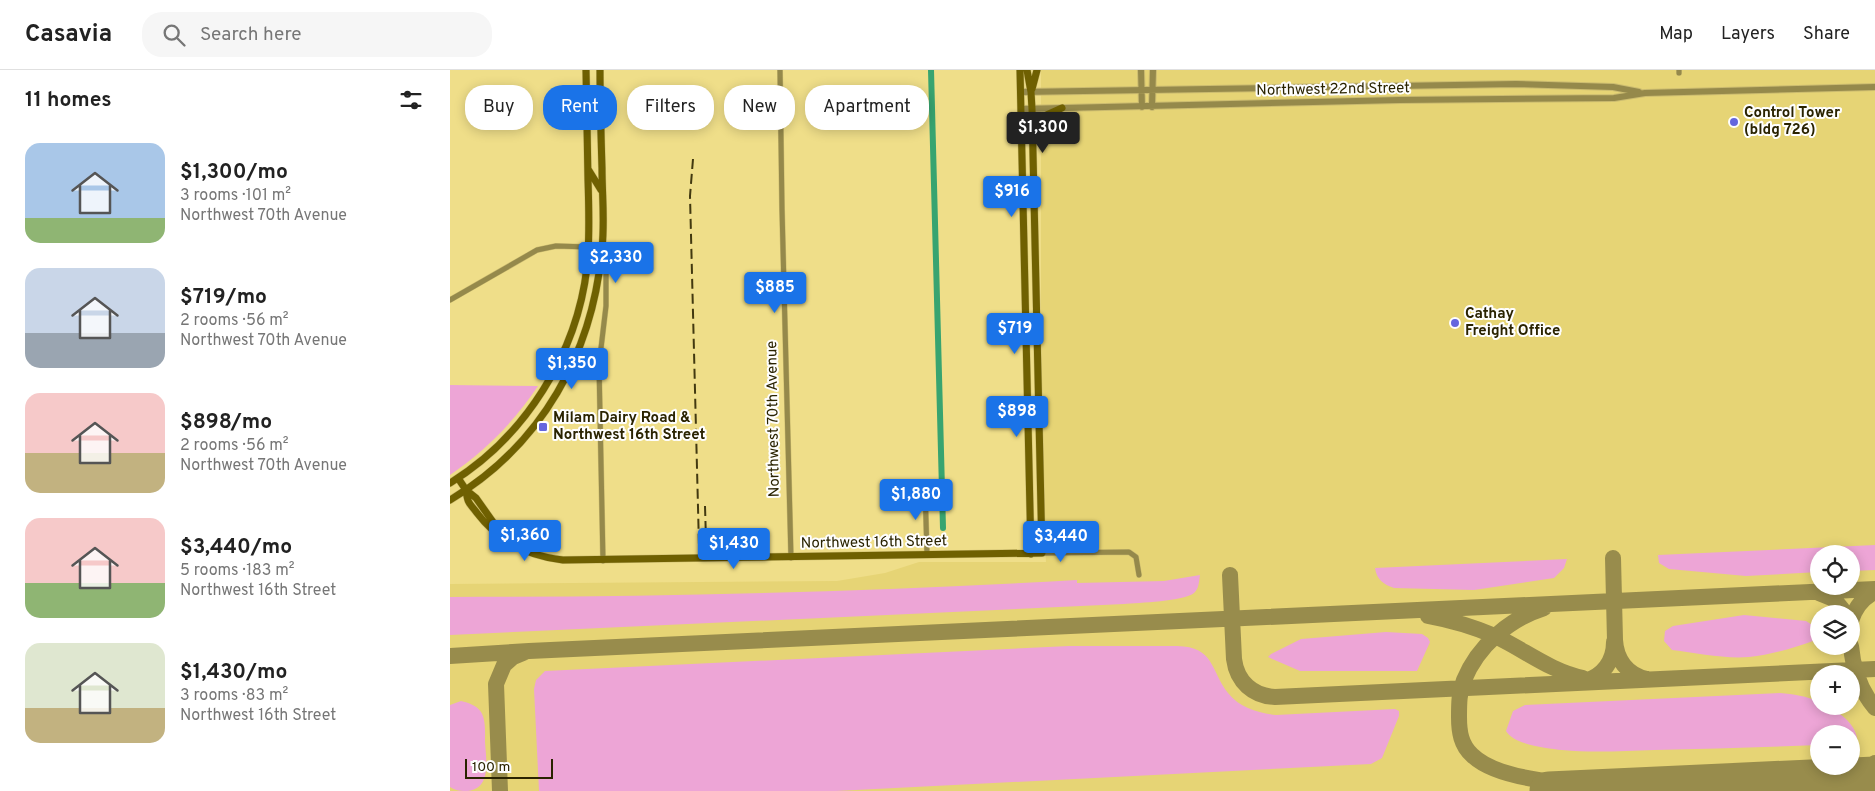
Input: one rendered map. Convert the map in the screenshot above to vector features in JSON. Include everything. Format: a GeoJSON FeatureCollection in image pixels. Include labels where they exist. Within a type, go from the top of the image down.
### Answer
{"type":"FeatureCollection","features":[{"type":"Feature","properties":{"kind":"main road"},"geometry":{"type":"LineString","coordinates":[[586,70],[586,85]]}},
{"type":"Feature","properties":{"kind":"main road"},"geometry":{"type":"LineString","coordinates":[[600,70],[600,85]]}},
{"type":"Feature","properties":{"kind":"main road"},"geometry":{"type":"LineString","coordinates":[[1020,70],[1031,554]]}},
{"type":"Feature","properties":{"kind":"main road"},"geometry":{"type":"LineString","coordinates":[[1027,70],[1032,108],[1042,553]]}},
{"type":"Feature","properties":{"kind":"main road"},"geometry":{"type":"LineString","coordinates":[[1031,92],[1037,70]]}},
{"type":"Feature","properties":{"kind":"main road"},"geometry":{"type":"LineString","coordinates":[[1032,134],[1042,117],[1062,108]]}},
{"type":"Feature","properties":{"kind":"main road"},"geometry":{"type":"LineString","coordinates":[[450,483],[486,457],[508,436],[548,382],[563,354],[577,314],[586,275],[589,248],[587,130]]}},
{"type":"Feature","properties":{"kind":"main road"},"geometry":{"type":"LineString","coordinates":[[450,500],[466,490],[498,464],[528,434],[548,408],[567,377],[578,353],[591,312],[602,248],[601,130]]}},
{"type":"Feature","properties":{"kind":"main road"},"geometry":{"type":"LineString","coordinates":[[588,169],[602,192]]}},
{"type":"Feature","properties":{"kind":"main road"},"geometry":{"type":"LineString","coordinates":[[589,248],[602,248]]}},
{"type":"Feature","properties":{"kind":"main road","name":"Northwest 16th Street"},"geometry":{"type":"LineString","coordinates":[[458,478],[466,490],[476,498],[506,541],[528,552],[554,559],[603,561],[1042,553]]}},
{"type":"Feature","properties":{"kind":"street","name":"Northwest 70th Avenue"},"geometry":{"type":"LineString","coordinates":[[780,70],[791,558]]}},
{"type":"Feature","properties":{"kind":"street"},"geometry":{"type":"LineString","coordinates":[[1141,70],[1142,107]]}},
{"type":"Feature","properties":{"kind":"street"},"geometry":{"type":"LineString","coordinates":[[1152,107],[1153,70]]}},
{"type":"Feature","properties":{"kind":"street","name":"Northwest 22nd Street"},"geometry":{"type":"LineString","coordinates":[[1021,92],[1560,84],[1613,87],[1645,93]]}},
{"type":"Feature","properties":{"kind":"street","name":"Northwest 22nd Street"},"geometry":{"type":"LineString","coordinates":[[1021,109],[1400,100],[1614,98],[1645,93],[1875,87]]}},
{"type":"Feature","properties":{"kind":"street"},"geometry":{"type":"LineString","coordinates":[[450,300],[537,250],[556,246],[589,248]]}},
{"type":"Feature","properties":{"kind":"street"},"geometry":{"type":"LineString","coordinates":[[602,248],[606,273],[604,321],[598,365],[603,561]]}},
{"type":"Feature","properties":{"kind":"street"},"geometry":{"type":"LineString","coordinates":[[925,487],[927,554]]}},
{"type":"Feature","properties":{"kind":"street","name":"Northwest 16th Street"},"geometry":{"type":"LineString","coordinates":[[1042,553],[1129,552],[1136,557],[1139,575]]}},
{"type":"Feature","properties":{"kind":"shaded area"},"geometry":{"type":"Polygon","coordinates":[[[1041,70],[1875,70],[1875,791],[450,791],[450,584],[837,581],[885,573],[919,562],[1046,562],[1041,474],[1041,70]]]}},
{"type":"Feature","properties":{"kind":"shaded area"},"geometry":{"type":"Polygon","coordinates":[[[450,385],[538,386],[499,435],[476,456],[450,475],[450,385]]]}},
{"type":"Feature","properties":{"kind":"shaded area"},"geometry":{"type":"Polygon","coordinates":[[[1875,545],[1875,570],[1860,571],[1860,546],[1875,545]]]}},
{"type":"Feature","properties":{"kind":"shaded area"},"geometry":{"type":"Polygon","coordinates":[[[1810,548],[1810,572],[1746,576],[1669,569],[1659,563],[1658,555],[1810,548]]]}},
{"type":"Feature","properties":{"kind":"shaded area"},"geometry":{"type":"Polygon","coordinates":[[[1567,559],[1564,568],[1554,578],[1474,590],[1394,588],[1381,581],[1377,576],[1375,568],[1567,559]]]}},
{"type":"Feature","properties":{"kind":"shaded area"},"geometry":{"type":"Polygon","coordinates":[[[1200,575],[1196,591],[1189,596],[1150,602],[450,635],[450,597],[764,593],[1077,580],[1077,583],[1164,581],[1200,575]]]}},
{"type":"Feature","properties":{"kind":"shaded area"},"geometry":{"type":"Polygon","coordinates":[[[1744,615],[1806,621],[1810,624],[1810,642],[1790,649],[1757,656],[1720,656],[1672,650],[1664,641],[1665,631],[1673,626],[1744,615]]]}},
{"type":"Feature","properties":{"kind":"shaded area"},"geometry":{"type":"Polygon","coordinates":[[[1386,632],[1422,634],[1428,638],[1430,642],[1417,671],[1300,671],[1268,657],[1301,639],[1386,632]]]}},
{"type":"Feature","properties":{"kind":"shaded area"},"geometry":{"type":"Polygon","coordinates":[[[1069,646],[1189,647],[1205,655],[1222,684],[1233,698],[1250,709],[1263,713],[1276,715],[1395,709],[1399,711],[1399,716],[1382,758],[1371,764],[836,791],[539,791],[534,689],[536,680],[545,671],[1069,646]]]}},
{"type":"Feature","properties":{"kind":"shaded area"},"geometry":{"type":"Polygon","coordinates":[[[1780,693],[1810,698],[1810,715],[1841,715],[1851,725],[1810,725],[1810,745],[1620,751],[1562,750],[1523,743],[1510,736],[1506,731],[1513,711],[1525,705],[1780,693]]]}},
{"type":"Feature","properties":{"kind":"shaded area"},"geometry":{"type":"Polygon","coordinates":[[[461,701],[479,710],[483,715],[485,727],[486,772],[481,784],[476,789],[468,791],[450,787],[450,705],[461,701]]]}},
{"type":"Feature","properties":{"kind":"waterway"},"geometry":{"type":"LineString","coordinates":[[931,70],[943,528]]}},
{"type":"Feature","properties":{"kind":"taxiway"},"geometry":{"type":"LineString","coordinates":[[1613,558],[1616,647],[1620,660],[1628,670],[1647,679]]}},
{"type":"Feature","properties":{"kind":"taxiway"},"geometry":{"type":"LineString","coordinates":[[1230,575],[1236,667],[1242,681],[1247,686],[1253,691],[1267,696],[1875,669]]}},
{"type":"Feature","properties":{"kind":"taxiway"},"geometry":{"type":"LineString","coordinates":[[450,656],[1875,589]]}},
{"type":"Feature","properties":{"kind":"taxiway"},"geometry":{"type":"LineString","coordinates":[[1859,605],[1866,597],[1875,592]]}},
{"type":"Feature","properties":{"kind":"taxiway"},"geometry":{"type":"LineString","coordinates":[[1824,595],[1834,599],[1839,605]]}},
{"type":"Feature","properties":{"kind":"taxiway"},"geometry":{"type":"LineString","coordinates":[[1544,608],[1519,619],[1496,635],[1477,656],[1470,668],[1462,685],[1459,707],[1460,733],[1468,751],[1489,767],[1513,775],[1542,780],[1573,784],[1684,785]]}},
{"type":"Feature","properties":{"kind":"taxiway"},"geometry":{"type":"LineString","coordinates":[[1428,616],[1462,624],[1495,636],[1549,665],[1583,678]]}},
{"type":"Feature","properties":{"kind":"taxiway"},"geometry":{"type":"LineString","coordinates":[[1585,681],[1591,679],[1606,667],[1612,655],[1614,642]]}},
{"type":"Feature","properties":{"kind":"taxiway"},"geometry":{"type":"LineString","coordinates":[[500,791],[496,684],[504,665],[513,657],[525,652]]}},
{"type":"Feature","properties":{"kind":"taxiway"},"geometry":{"type":"LineString","coordinates":[[1853,655],[1858,679],[1875,708]]}},
{"type":"Feature","properties":{"kind":"taxiway"},"geometry":{"type":"LineString","coordinates":[[1833,778],[1862,772],[1875,763]]}},
{"type":"Feature","properties":{"kind":"runway"},"geometry":{"type":"LineString","coordinates":[[1549,791],[1875,776]]}},
{"type":"Feature","properties":{"kind":"railway"},"geometry":{"type":"LineString","coordinates":[[693,159],[690,196],[699,546]]}},
{"type":"Feature","properties":{"kind":"railway"},"geometry":{"type":"LineString","coordinates":[[705,506],[706,540]]}},
{"type":"Feature","properties":{"kind":"place","name":"Control Tower (bldg 726)"},"geometry":{"type":"Point","coordinates":[1734,122]}},
{"type":"Feature","properties":{"kind":"place","name":"Cathay Freight Office"},"geometry":{"type":"Point","coordinates":[1455,323]}},
{"type":"Feature","properties":{"kind":"place","name":"Milam Dairy Road & Northwest 16th Street"},"geometry":{"type":"Point","coordinates":[543,427]}}]}
